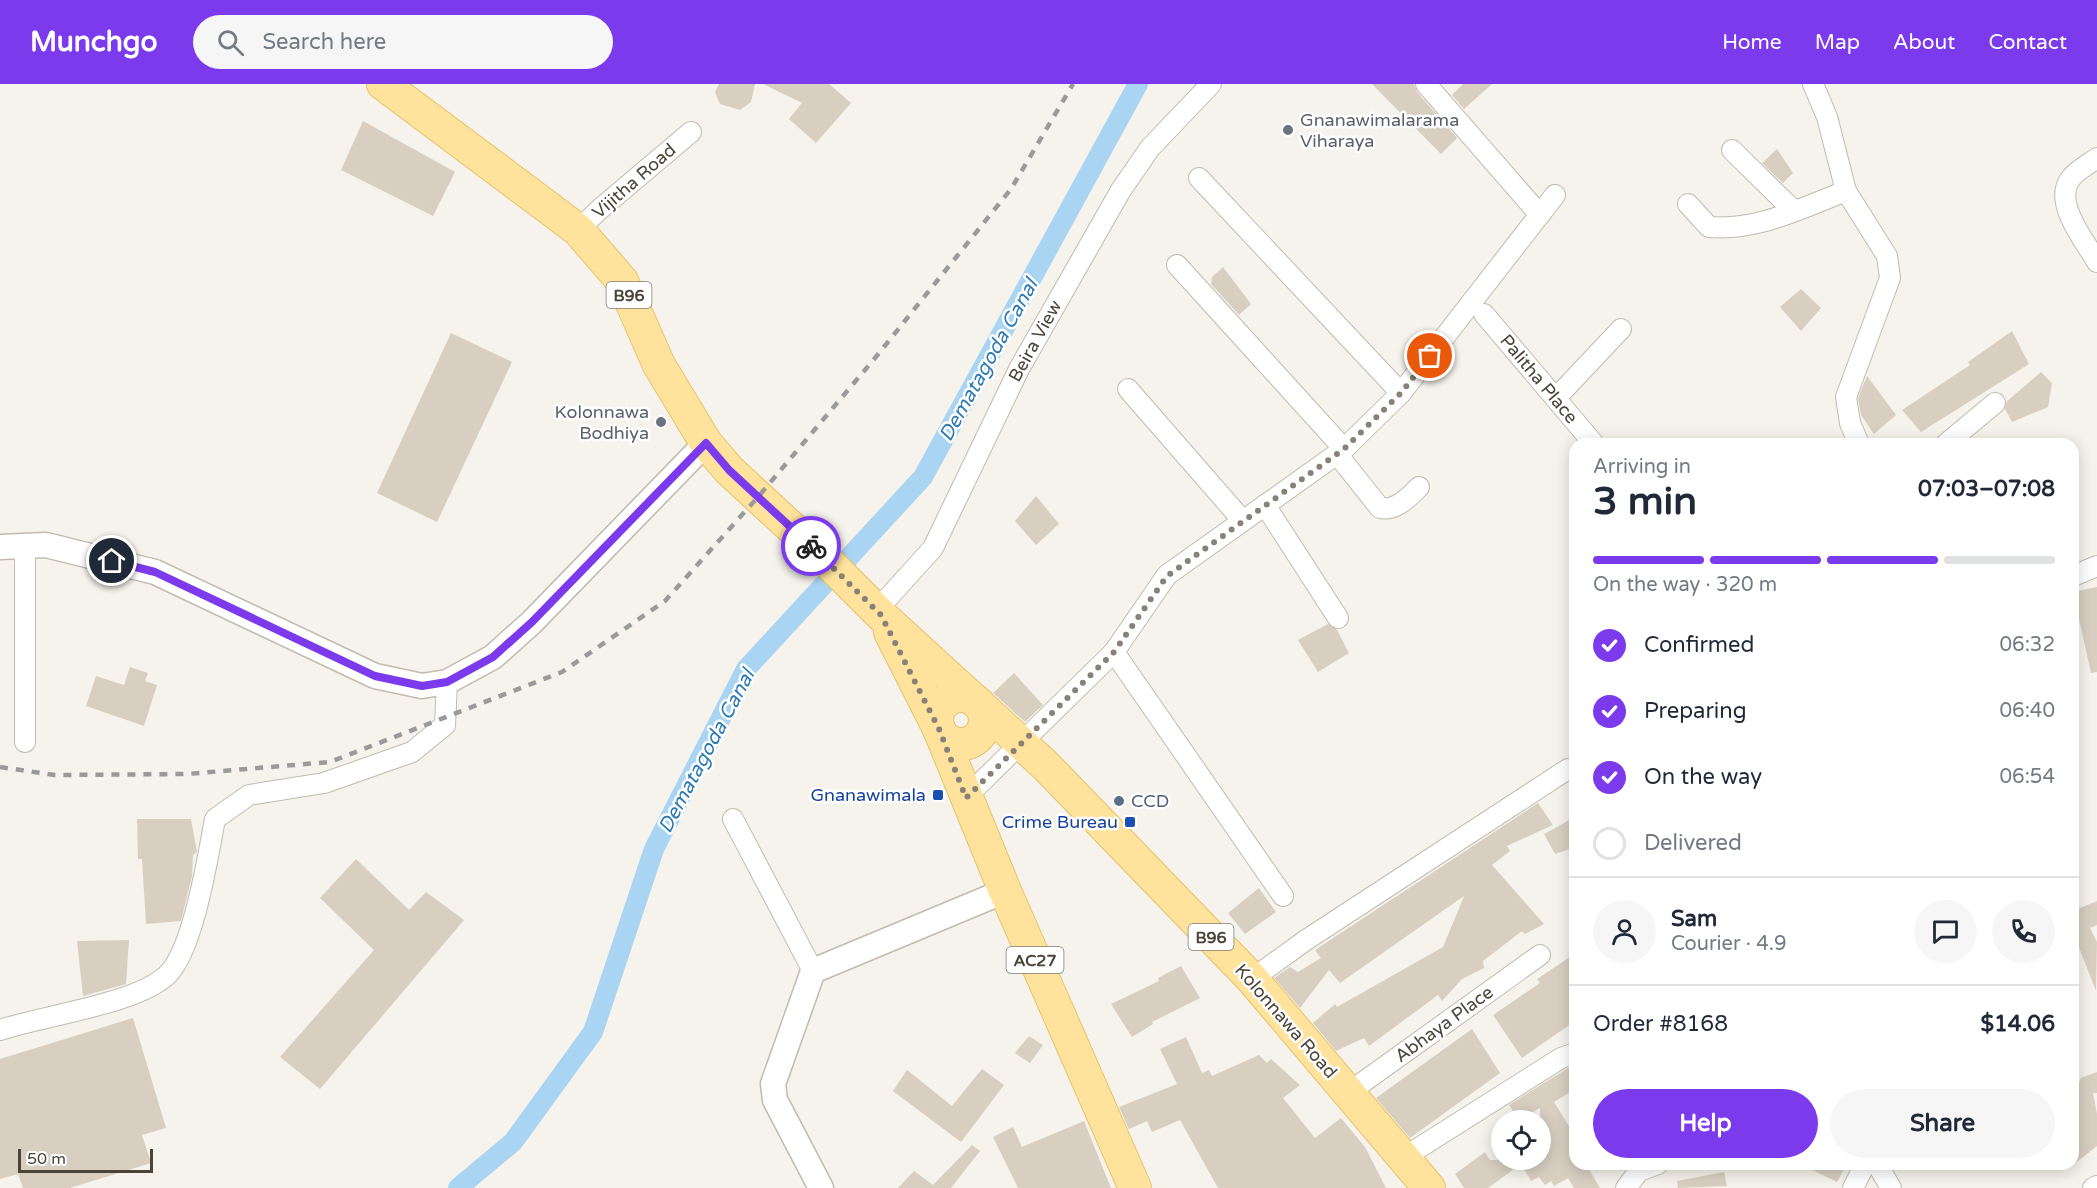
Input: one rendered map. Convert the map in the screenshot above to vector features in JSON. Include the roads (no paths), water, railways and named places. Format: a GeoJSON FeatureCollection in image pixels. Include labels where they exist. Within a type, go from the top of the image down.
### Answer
{"type":"FeatureCollection","features":[{"type":"Feature","properties":{"kind":"main road","name":"B96"},"geometry":{"type":"LineString","coordinates":[[383,84],[578,230],[622,281],[659,365],[706,443],[729,470],[879,612]]}},
{"type":"Feature","properties":{"kind":"main road","name":"Kolonnawa Road"},"geometry":{"type":"LineString","coordinates":[[879,612],[1020,742],[1252,979],[1429,1188]]}},
{"type":"Feature","properties":{"kind":"main road","name":"AC27"},"geometry":{"type":"LineString","coordinates":[[879,612],[939,729],[1005,891],[1135,1188]]}},
{"type":"Feature","properties":{"kind":"main road"},"geometry":{"type":"LineString","coordinates":[[939,729],[949,741],[957,744],[972,742],[979,737],[985,723],[982,707],[976,701]]}},
{"type":"Feature","properties":{"kind":"street","name":"Beira View"},"geometry":{"type":"LineString","coordinates":[[879,612],[933,548],[1019,369],[1121,190],[1150,148],[1211,84]]}},
{"type":"Feature","properties":{"kind":"street"},"geometry":{"type":"LineString","coordinates":[[1426,84],[1540,215]]}},
{"type":"Feature","properties":{"kind":"street"},"geometry":{"type":"LineString","coordinates":[[1814,84],[1827,117],[1846,191],[1887,256],[1890,278],[1846,397],[1850,423],[1856,438]]}},
{"type":"Feature","properties":{"kind":"street","name":"Vijitha Road"},"geometry":{"type":"LineString","coordinates":[[578,230],[691,132]]}},
{"type":"Feature","properties":{"kind":"street"},"geometry":{"type":"LineString","coordinates":[[1732,150],[1794,211]]}},
{"type":"Feature","properties":{"kind":"street"},"geometry":{"type":"LineString","coordinates":[[2097,158],[2071,178],[2064,194],[2070,214],[2097,262]]}},
{"type":"Feature","properties":{"kind":"street"},"geometry":{"type":"LineString","coordinates":[[1199,178],[1401,393]]}},
{"type":"Feature","properties":{"kind":"street"},"geometry":{"type":"LineString","coordinates":[[1688,204],[1709,227],[1750,227],[1846,191]]}},
{"type":"Feature","properties":{"kind":"street"},"geometry":{"type":"LineString","coordinates":[[966,798],[1020,742],[1114,652],[1167,576],[1340,452],[1401,393],[1555,195]]}},
{"type":"Feature","properties":{"kind":"street"},"geometry":{"type":"LineString","coordinates":[[1177,265],[1340,452],[1380,508],[1388,510],[1404,501],[1419,487]]}},
{"type":"Feature","properties":{"kind":"street","name":"Palitha Place"},"geometry":{"type":"LineString","coordinates":[[1484,314],[1589,438]]}},
{"type":"Feature","properties":{"kind":"street"},"geometry":{"type":"LineString","coordinates":[[1557,398],[1621,328]]}},
{"type":"Feature","properties":{"kind":"street"},"geometry":{"type":"LineString","coordinates":[[1128,389],[1243,521]]}},
{"type":"Feature","properties":{"kind":"street"},"geometry":{"type":"LineString","coordinates":[[1953,438],[1995,403]]}},
{"type":"Feature","properties":{"kind":"street"},"geometry":{"type":"LineString","coordinates":[[0,547],[46,544],[155,572],[375,676],[422,686],[447,682],[493,657],[524,629],[706,443]]}},
{"type":"Feature","properties":{"kind":"street"},"geometry":{"type":"LineString","coordinates":[[1265,505],[1338,618]]}},
{"type":"Feature","properties":{"kind":"street"},"geometry":{"type":"LineString","coordinates":[[24,742],[25,545]]}},
{"type":"Feature","properties":{"kind":"street"},"geometry":{"type":"LineString","coordinates":[[2079,574],[2097,566]]}},
{"type":"Feature","properties":{"kind":"street"},"geometry":{"type":"LineString","coordinates":[[1114,652],[1283,896]]}},
{"type":"Feature","properties":{"kind":"street"},"geometry":{"type":"LineString","coordinates":[[0,1030],[132,995],[167,976],[182,950],[201,892],[215,819],[249,795],[324,783],[412,752],[445,725],[447,682]]}},
{"type":"Feature","properties":{"kind":"street"},"geometry":{"type":"LineString","coordinates":[[1252,979],[1316,934],[1568,770]]}},
{"type":"Feature","properties":{"kind":"street"},"geometry":{"type":"LineString","coordinates":[[733,819],[813,971],[773,1084],[775,1100],[821,1188]]}},
{"type":"Feature","properties":{"kind":"street"},"geometry":{"type":"LineString","coordinates":[[813,971],[1005,891]]}},
{"type":"Feature","properties":{"kind":"street","name":"Abhaya Place"},"geometry":{"type":"LineString","coordinates":[[1348,1093],[1540,955]]}},
{"type":"Feature","properties":{"kind":"street"},"geometry":{"type":"LineString","coordinates":[[1403,1158],[1569,1055]]}},
{"type":"Feature","properties":{"kind":"street"},"geometry":{"type":"LineString","coordinates":[[1626,1188],[1642,1170]]}},
{"type":"Feature","properties":{"kind":"street"},"geometry":{"type":"LineString","coordinates":[[1853,1188],[1862,1170]]}},
{"type":"Feature","properties":{"kind":"street"},"geometry":{"type":"LineString","coordinates":[[1880,1170],[1891,1188]]}},
{"type":"Feature","properties":{"kind":"waterway","name":"Dematagoda Canal"},"geometry":{"type":"LineString","coordinates":[[458,1188],[513,1142],[593,1032],[654,849],[746,669],[923,477],[1138,84]]}},
{"type":"Feature","properties":{"kind":"railway"},"geometry":{"type":"LineString","coordinates":[[0,767],[55,775],[187,774],[330,762],[562,672],[665,601],[758,497],[875,358],[1011,189],[1073,84]]}},
{"type":"Feature","properties":{"kind":"place","name":"Gnanawimalarama Viharaya"},"geometry":{"type":"Point","coordinates":[1288,130]}},
{"type":"Feature","properties":{"kind":"place","name":"Kolonnawa Bodhiya"},"geometry":{"type":"Point","coordinates":[661,422]}},
{"type":"Feature","properties":{"kind":"place","name":"Gnanawimala"},"geometry":{"type":"Point","coordinates":[938,795]}},
{"type":"Feature","properties":{"kind":"place","name":"CCD"},"geometry":{"type":"Point","coordinates":[1119,801]}},
{"type":"Feature","properties":{"kind":"place","name":"Crime Bureau"},"geometry":{"type":"Point","coordinates":[1130,822]}}]}
